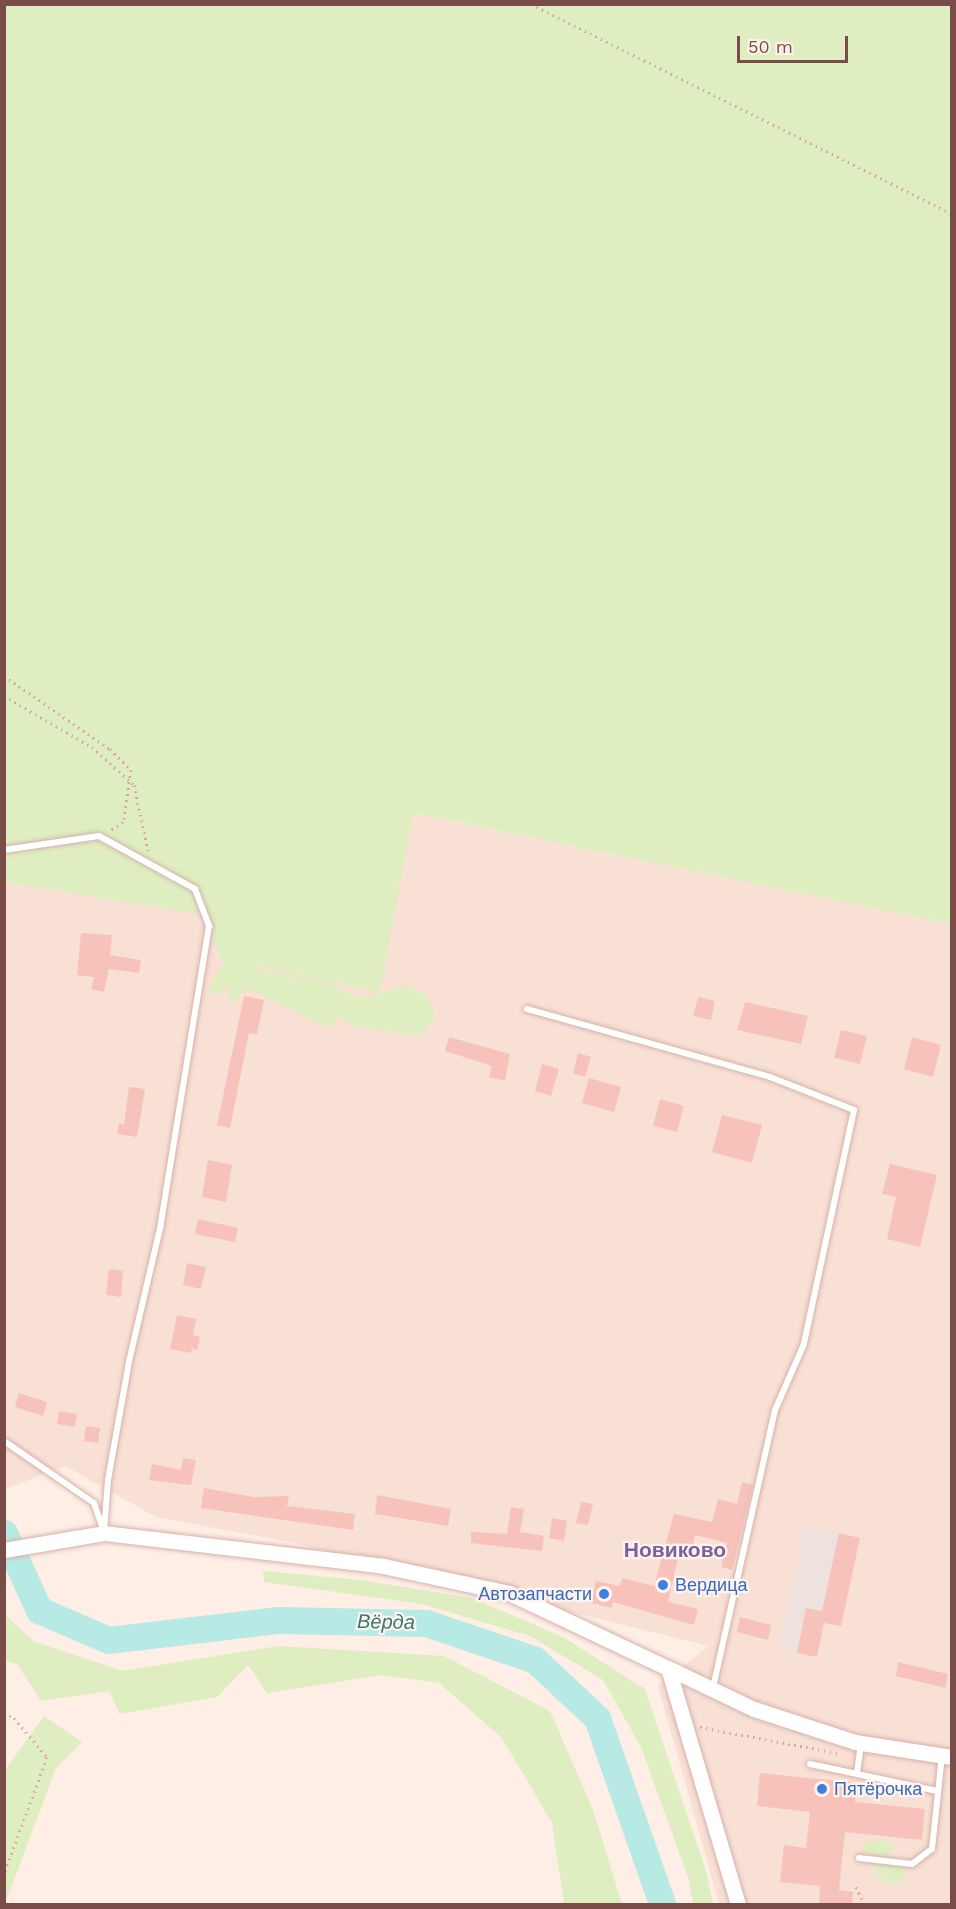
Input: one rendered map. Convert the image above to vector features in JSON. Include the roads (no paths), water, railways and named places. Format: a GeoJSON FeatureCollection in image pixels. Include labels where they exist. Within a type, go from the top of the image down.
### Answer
{"type":"FeatureCollection","features":[{"type":"Feature","properties":{"kind":"street"},"geometry":{"type":"LineString","coordinates":[[4,1550],[104,1533],[383,1566],[509,1593],[754,1709],[861,1743],[947,1756]]}},
{"type":"Feature","properties":{"kind":"street"},"geometry":{"type":"LineString","coordinates":[[668,1668],[738,1905]]}},
{"type":"Feature","properties":{"kind":"lane"},"geometry":{"type":"LineString","coordinates":[[4,850],[99,836],[195,889],[209,926],[161,1224],[129,1362],[108,1480],[104,1533]]}},
{"type":"Feature","properties":{"kind":"lane"},"geometry":{"type":"LineString","coordinates":[[527,1009],[770,1077],[854,1110],[804,1344],[775,1410],[712,1689]]}},
{"type":"Feature","properties":{"kind":"lane"},"geometry":{"type":"LineString","coordinates":[[4,1441],[94,1503],[104,1533]]}},
{"type":"Feature","properties":{"kind":"lane"},"geometry":{"type":"LineString","coordinates":[[857,1773],[861,1743]]}},
{"type":"Feature","properties":{"kind":"lane"},"geometry":{"type":"LineString","coordinates":[[859,1858],[912,1864],[932,1849],[937,1791],[947,1756]]}},
{"type":"Feature","properties":{"kind":"lane"},"geometry":{"type":"LineString","coordinates":[[810,1764],[857,1773],[865,1779],[937,1791]]}},
{"type":"Feature","properties":{"kind":"waterway","name":"Вёрда"},"geometry":{"type":"LineString","coordinates":[[4,1533],[39,1610],[108,1640],[279,1620],[426,1623],[535,1660],[597,1718],[662,1904]]}},
{"type":"Feature","properties":{"kind":"place","name":"Вердица"},"geometry":{"type":"Point","coordinates":[663,1585]}},
{"type":"Feature","properties":{"kind":"place","name":"Автозапчасти"},"geometry":{"type":"Point","coordinates":[604,1594]}},
{"type":"Feature","properties":{"kind":"place","name":"Пятёрочка"},"geometry":{"type":"Point","coordinates":[822,1789]}},
{"type":"Feature","properties":{"kind":"district","name":"Новиково"},"geometry":{"type":"Point","coordinates":[675,1550]}}]}
